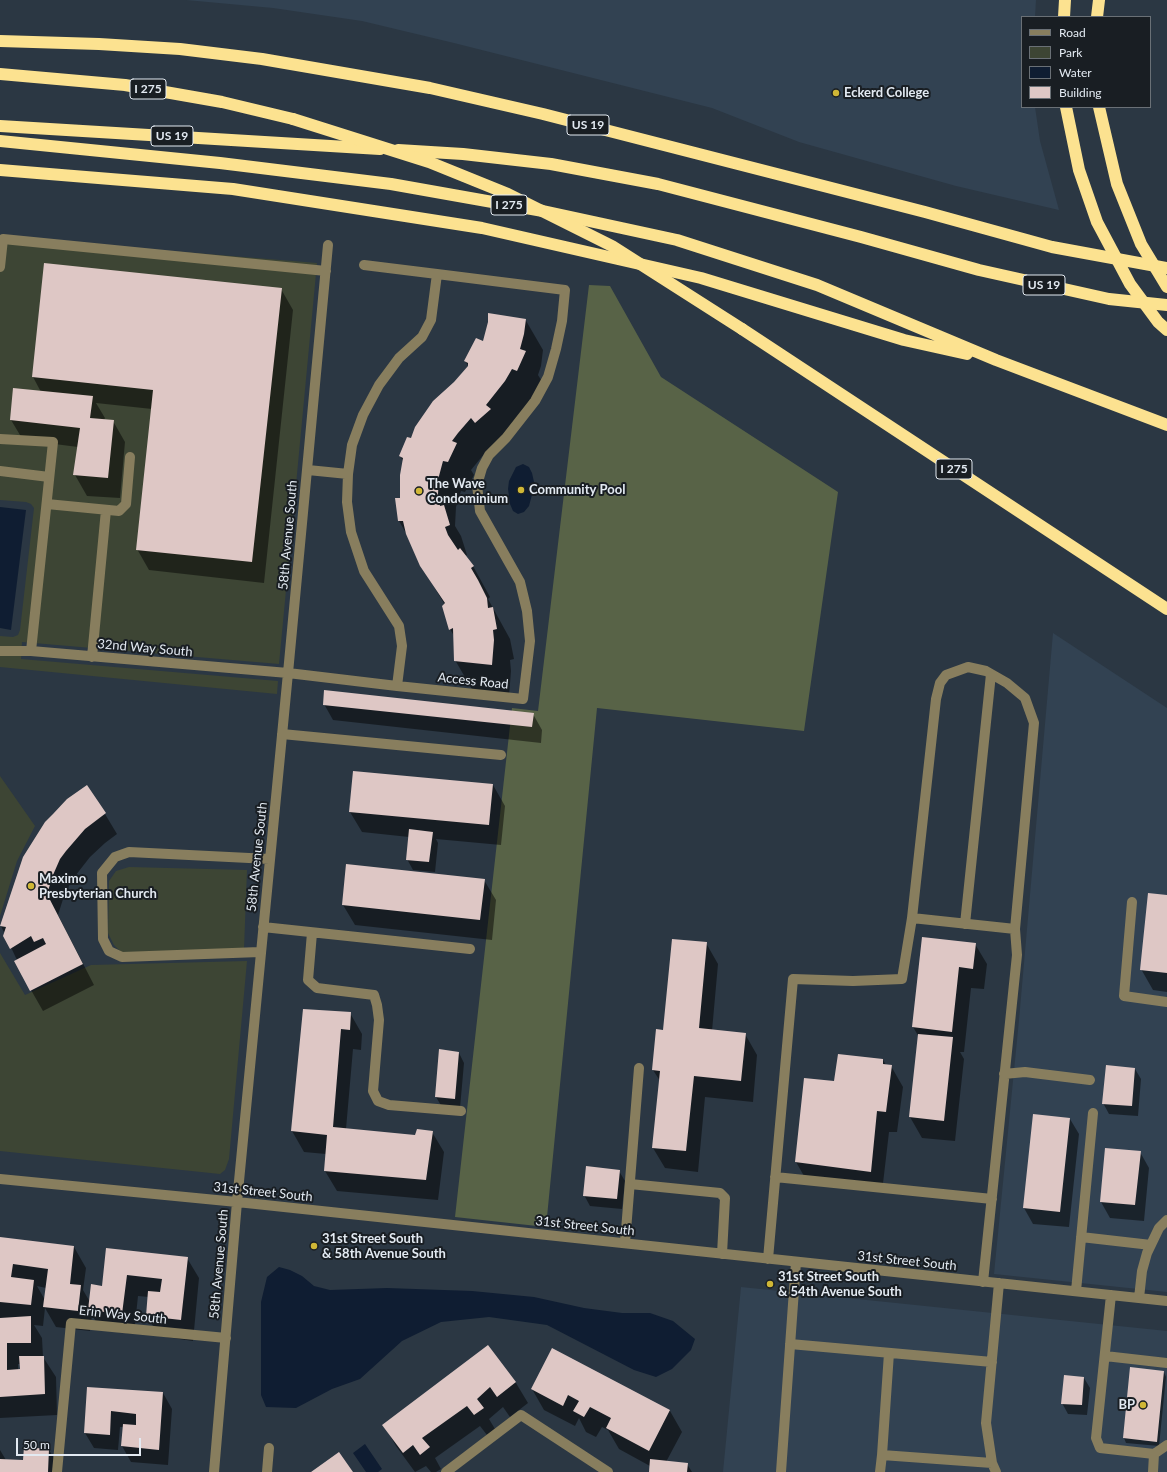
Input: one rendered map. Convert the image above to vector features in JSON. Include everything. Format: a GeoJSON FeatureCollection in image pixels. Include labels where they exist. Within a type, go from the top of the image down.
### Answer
{"type":"FeatureCollection","features":[{"type":"Feature","properties":{"kind":"highway"},"geometry":{"type":"LineString","coordinates":[[1064,16],[1065,0]]}},
{"type":"Feature","properties":{"kind":"highway"},"geometry":{"type":"LineString","coordinates":[[1097,16],[1099,0]]}},
{"type":"Feature","properties":{"kind":"highway","name":"US 19"},"geometry":{"type":"LineString","coordinates":[[0,41],[99,44],[180,49],[262,59],[430,88],[543,114],[925,212],[1052,247],[1167,268]]}},
{"type":"Feature","properties":{"kind":"highway","name":"I 275"},"geometry":{"type":"LineString","coordinates":[[0,74],[125,85],[222,102],[293,119],[429,162],[508,194],[612,246],[742,329],[1167,609]]}},
{"type":"Feature","properties":{"kind":"highway"},"geometry":{"type":"LineString","coordinates":[[1066,108],[1079,170],[1097,222],[1130,284],[1158,322],[1167,330]]}},
{"type":"Feature","properties":{"kind":"highway"},"geometry":{"type":"LineString","coordinates":[[1099,108],[1117,184],[1141,244],[1167,287]]}},
{"type":"Feature","properties":{"kind":"highway","name":"US 19"},"geometry":{"type":"LineString","coordinates":[[0,126],[463,154],[550,164],[658,184],[861,237],[979,270],[1109,299],[1167,306]]}},
{"type":"Feature","properties":{"kind":"highway","name":"I 275"},"geometry":{"type":"LineString","coordinates":[[0,141],[220,163],[391,184],[543,211],[677,240],[817,285],[996,360],[1167,425]]}},
{"type":"Feature","properties":{"kind":"highway"},"geometry":{"type":"LineString","coordinates":[[0,170],[233,189],[482,228],[701,278],[904,340],[996,360]]}},
{"type":"Feature","properties":{"kind":"street"},"geometry":{"type":"LineString","coordinates":[[0,267],[3,239],[326,271]]}},
{"type":"Feature","properties":{"kind":"street","name":"58th Avenue South"},"geometry":{"type":"LineString","coordinates":[[214,1472],[260,952],[308,470],[328,245]]}},
{"type":"Feature","properties":{"kind":"street"},"geometry":{"type":"LineString","coordinates":[[364,265],[437,274],[431,320],[422,336],[399,358],[387,374],[379,385],[366,409],[352,445],[348,474],[347,502],[351,532],[364,571],[399,626],[402,646],[397,686]]}},
{"type":"Feature","properties":{"kind":"street","name":"Access Road"},"geometry":{"type":"LineString","coordinates":[[288,673],[523,699],[530,641],[527,611],[520,582],[480,511],[477,485],[482,468],[489,455],[506,438],[535,401],[548,377],[562,321],[565,290],[437,274]]}},
{"type":"Feature","properties":{"kind":"street"},"geometry":{"type":"LineString","coordinates":[[0,439],[53,442],[31,651]]}},
{"type":"Feature","properties":{"kind":"street"},"geometry":{"type":"LineString","coordinates":[[46,504],[119,511],[126,504],[130,457]]}},
{"type":"Feature","properties":{"kind":"street"},"geometry":{"type":"LineString","coordinates":[[308,470],[348,474]]}},
{"type":"Feature","properties":{"kind":"street"},"geometry":{"type":"LineString","coordinates":[[0,471],[49,477]]}},
{"type":"Feature","properties":{"kind":"street"},"geometry":{"type":"LineString","coordinates":[[92,657],[106,510]]}},
{"type":"Feature","properties":{"kind":"street","name":"32nd Way South"},"geometry":{"type":"LineString","coordinates":[[0,651],[31,651],[288,673]]}},
{"type":"Feature","properties":{"kind":"street"},"geometry":{"type":"LineString","coordinates":[[768,1259],[793,980],[853,982],[902,979],[912,918],[936,699],[940,683],[946,675],[968,667],[986,671],[1007,682],[1025,698],[1034,723],[1015,929],[1016,955],[983,1282]]}},
{"type":"Feature","properties":{"kind":"street"},"geometry":{"type":"LineString","coordinates":[[965,924],[991,674]]}},
{"type":"Feature","properties":{"kind":"street"},"geometry":{"type":"LineString","coordinates":[[282,734],[501,755]]}},
{"type":"Feature","properties":{"kind":"street"},"geometry":{"type":"LineString","coordinates":[[260,952],[122,957],[109,952],[103,939],[102,873],[115,857],[129,852],[270,859]]}},
{"type":"Feature","properties":{"kind":"street"},"geometry":{"type":"LineString","coordinates":[[1132,902],[1124,996],[1167,1002]]}},
{"type":"Feature","properties":{"kind":"street"},"geometry":{"type":"LineString","coordinates":[[912,918],[1015,929]]}},
{"type":"Feature","properties":{"kind":"street"},"geometry":{"type":"LineString","coordinates":[[263,927],[470,949]]}},
{"type":"Feature","properties":{"kind":"street"},"geometry":{"type":"LineString","coordinates":[[312,933],[308,980],[317,988],[374,995],[379,1020],[373,1092],[378,1101],[389,1105],[460,1111]]}},
{"type":"Feature","properties":{"kind":"street"},"geometry":{"type":"LineString","coordinates":[[625,1244],[639,1068]]}},
{"type":"Feature","properties":{"kind":"street"},"geometry":{"type":"LineString","coordinates":[[1004,1074],[1025,1072],[1090,1080]]}},
{"type":"Feature","properties":{"kind":"street"},"geometry":{"type":"LineString","coordinates":[[1076,1291],[1093,1113]]}},
{"type":"Feature","properties":{"kind":"street"},"geometry":{"type":"LineString","coordinates":[[775,1178],[992,1199]]}},
{"type":"Feature","properties":{"kind":"street","name":"31st Street South"},"geometry":{"type":"LineString","coordinates":[[0,1179],[237,1202],[1167,1301]]}},
{"type":"Feature","properties":{"kind":"street"},"geometry":{"type":"LineString","coordinates":[[630,1184],[720,1193],[725,1198],[722,1254]]}},
{"type":"Feature","properties":{"kind":"street"},"geometry":{"type":"LineString","coordinates":[[1139,1298],[1142,1271],[1147,1253],[1160,1228],[1167,1220]]}},
{"type":"Feature","properties":{"kind":"street"},"geometry":{"type":"LineString","coordinates":[[1081,1237],[1151,1245]]}},
{"type":"Feature","properties":{"kind":"street"},"geometry":{"type":"LineString","coordinates":[[781,1472],[796,1262]]}},
{"type":"Feature","properties":{"kind":"street"},"geometry":{"type":"LineString","coordinates":[[882,1455],[994,1467],[986,1423],[1000,1283]]}},
{"type":"Feature","properties":{"kind":"street"},"geometry":{"type":"LineString","coordinates":[[1111,1295],[1096,1438],[1100,1448],[1154,1454],[1167,1445]]}},
{"type":"Feature","properties":{"kind":"street","name":"Erin Way South"},"geometry":{"type":"LineString","coordinates":[[57,1472],[71,1323],[226,1338]]}},
{"type":"Feature","properties":{"kind":"street"},"geometry":{"type":"LineString","coordinates":[[790,1344],[992,1362]]}},
{"type":"Feature","properties":{"kind":"street"},"geometry":{"type":"LineString","coordinates":[[880,1472],[889,1353]]}},
{"type":"Feature","properties":{"kind":"street"},"geometry":{"type":"LineString","coordinates":[[1105,1356],[1167,1362]]}},
{"type":"Feature","properties":{"kind":"street"},"geometry":{"type":"LineString","coordinates":[[446,1472],[521,1415],[608,1472]]}},
{"type":"Feature","properties":{"kind":"street"},"geometry":{"type":"LineString","coordinates":[[267,1472],[270,1448]]}},
{"type":"Feature","properties":{"kind":"street"},"geometry":{"type":"LineString","coordinates":[[1153,1472],[1154,1454]]}},
{"type":"Feature","properties":{"kind":"shaded area","name":"Eckerd College"},"geometry":{"type":"Polygon","coordinates":[[[186,0],[1036,0],[1035,16],[1021,16],[1021,108],[1035,108],[1040,141],[1059,210],[956,186],[799,142],[712,108],[362,21],[273,8],[186,0]]]}},
{"type":"Feature","properties":{"kind":"shaded area"},"geometry":{"type":"Polygon","coordinates":[[[1053,633],[1167,708],[1167,1292],[994,1274],[1019,1020],[1053,633]]]}},
{"type":"Feature","properties":{"kind":"shaded area"},"geometry":{"type":"Polygon","coordinates":[[[741,1287],[1167,1331],[1167,1472],[723,1472],[741,1287]]]}},
{"type":"Feature","properties":{"kind":"green space"},"geometry":{"type":"Polygon","coordinates":[[[0,237],[317,263],[279,664],[22,642],[21,659],[278,681],[277,694],[0,667],[0,636],[13,637],[18,635],[20,630],[34,508],[31,504],[26,502],[0,500],[0,237]]]}},
{"type":"Feature","properties":{"kind":"green space"},"geometry":{"type":"Polygon","coordinates":[[[589,285],[610,286],[661,377],[838,492],[804,731],[597,708],[546,1227],[455,1217],[512,708],[538,711],[589,285]]]}},
{"type":"Feature","properties":{"kind":"green space"},"geometry":{"type":"Polygon","coordinates":[[[0,776],[35,826],[17,861],[0,916],[0,776]]]}},
{"type":"Feature","properties":{"kind":"green space"},"geometry":{"type":"Polygon","coordinates":[[[129,867],[247,870],[244,949],[135,953],[121,952],[114,945],[108,933],[109,881],[116,871],[129,867]]]}},
{"type":"Feature","properties":{"kind":"green space"},"geometry":{"type":"Polygon","coordinates":[[[0,953],[25,995],[91,965],[247,961],[229,1159],[225,1170],[220,1174],[0,1151],[0,953]]]}},
{"type":"Feature","properties":{"kind":"water","name":"Community Pool"},"geometry":{"type":"Polygon","coordinates":[[[523,464],[529,467],[534,482],[529,506],[524,512],[518,514],[513,511],[510,504],[508,489],[509,481],[516,467],[523,464]]]}},
{"type":"Feature","properties":{"kind":"water"},"geometry":{"type":"Polygon","coordinates":[[[0,507],[26,510],[11,630],[0,628],[0,507]]]}},
{"type":"Feature","properties":{"kind":"water"},"geometry":{"type":"Polygon","coordinates":[[[279,1267],[290,1270],[302,1276],[314,1286],[330,1290],[387,1288],[472,1291],[534,1297],[584,1308],[622,1313],[650,1313],[673,1321],[695,1339],[691,1350],[672,1369],[656,1377],[634,1370],[547,1325],[489,1317],[441,1322],[402,1341],[360,1379],[332,1389],[296,1408],[266,1407],[261,1395],[261,1302],[267,1277],[279,1267]]]}},
{"type":"Feature","properties":{"kind":"water"},"geometry":{"type":"Polygon","coordinates":[[[365,1444],[382,1469],[378,1472],[366,1472],[353,1453],[365,1444]]]}},
{"type":"Feature","properties":{"kind":"building"},"geometry":{"type":"Polygon","coordinates":[[[44,263],[282,288],[252,562],[136,550],[153,390],[32,377],[44,263]]]}},
{"type":"Feature","properties":{"kind":"building","name":"The Wave Condominium"},"geometry":{"type":"Polygon","coordinates":[[[488,313],[526,319],[520,349],[526,351],[517,371],[512,369],[505,381],[486,405],[491,409],[475,423],[471,418],[452,441],[457,443],[448,462],[443,461],[439,476],[438,494],[440,506],[444,505],[450,525],[445,527],[448,535],[458,550],[460,548],[474,566],[471,568],[487,598],[488,608],[493,607],[497,629],[493,630],[494,640],[492,665],[454,661],[453,628],[449,630],[442,606],[445,603],[420,566],[406,534],[403,521],[398,521],[395,498],[400,498],[400,475],[403,458],[399,456],[407,437],[411,438],[415,427],[433,401],[454,382],[468,366],[468,363],[464,361],[476,338],[483,341],[488,322],[488,313]]]}},
{"type":"Feature","properties":{"kind":"building"},"geometry":{"type":"Polygon","coordinates":[[[13,388],[93,396],[90,418],[114,420],[108,478],[73,475],[80,428],[10,420],[13,388]]]}},
{"type":"Feature","properties":{"kind":"building"},"geometry":{"type":"Polygon","coordinates":[[[324,690],[534,713],[532,727],[323,705],[324,690]]]}},
{"type":"Feature","properties":{"kind":"building"},"geometry":{"type":"Polygon","coordinates":[[[353,771],[493,784],[489,825],[349,812],[353,771]]]}},
{"type":"Feature","properties":{"kind":"building","name":"Maximo Presbyterian Church"},"geometry":{"type":"Polygon","coordinates":[[[87,785],[106,813],[85,829],[60,859],[47,894],[83,964],[30,991],[14,961],[46,944],[43,938],[34,942],[31,936],[10,949],[3,936],[6,927],[0,926],[23,857],[45,822],[67,799],[87,785]]]}},
{"type":"Feature","properties":{"kind":"building"},"geometry":{"type":"Polygon","coordinates":[[[409,829],[433,832],[429,862],[406,860],[409,829]]]}},
{"type":"Feature","properties":{"kind":"building"},"geometry":{"type":"Polygon","coordinates":[[[346,864],[485,879],[480,920],[342,905],[346,864]]]}},
{"type":"Feature","properties":{"kind":"building"},"geometry":{"type":"Polygon","coordinates":[[[1148,893],[1167,895],[1167,973],[1140,970],[1148,893]]]}},
{"type":"Feature","properties":{"kind":"building"},"geometry":{"type":"Polygon","coordinates":[[[922,937],[976,943],[973,969],[959,967],[952,1032],[912,1027],[922,937]]]}},
{"type":"Feature","properties":{"kind":"building"},"geometry":{"type":"Polygon","coordinates":[[[672,939],[707,942],[699,1028],[746,1033],[741,1081],[694,1076],[686,1151],[652,1148],[660,1071],[652,1070],[656,1029],[663,1030],[672,939]]]}},
{"type":"Feature","properties":{"kind":"building"},"geometry":{"type":"Polygon","coordinates":[[[303,1009],[351,1012],[350,1030],[341,1029],[333,1127],[415,1135],[417,1129],[433,1131],[426,1180],[324,1171],[327,1135],[291,1131],[303,1009]]]}},
{"type":"Feature","properties":{"kind":"building"},"geometry":{"type":"Polygon","coordinates":[[[918,1034],[953,1037],[944,1121],[909,1117],[918,1034]]]}},
{"type":"Feature","properties":{"kind":"building"},"geometry":{"type":"Polygon","coordinates":[[[439,1049],[459,1052],[455,1099],[435,1097],[439,1049]]]}},
{"type":"Feature","properties":{"kind":"building"},"geometry":{"type":"Polygon","coordinates":[[[838,1054],[883,1059],[883,1064],[892,1065],[886,1112],[877,1111],[871,1172],[795,1162],[804,1078],[834,1081],[838,1054]]]}},
{"type":"Feature","properties":{"kind":"building"},"geometry":{"type":"Polygon","coordinates":[[[1106,1065],[1135,1068],[1132,1106],[1102,1104],[1106,1065]]]}},
{"type":"Feature","properties":{"kind":"building"},"geometry":{"type":"Polygon","coordinates":[[[1033,1114],[1070,1118],[1060,1212],[1023,1208],[1033,1114]]]}},
{"type":"Feature","properties":{"kind":"building"},"geometry":{"type":"Polygon","coordinates":[[[1105,1148],[1141,1151],[1135,1205],[1100,1202],[1105,1148]]]}},
{"type":"Feature","properties":{"kind":"building"},"geometry":{"type":"Polygon","coordinates":[[[586,1166],[620,1170],[617,1199],[583,1196],[586,1166]]]}},
{"type":"Feature","properties":{"kind":"building"},"geometry":{"type":"Polygon","coordinates":[[[0,1237],[74,1246],[70,1284],[81,1285],[78,1311],[43,1307],[48,1269],[13,1264],[11,1277],[34,1280],[31,1305],[0,1302],[0,1237]]]}},
{"type":"Feature","properties":{"kind":"building"},"geometry":{"type":"Polygon","coordinates":[[[106,1248],[188,1257],[181,1320],[146,1316],[148,1291],[160,1292],[162,1279],[127,1275],[122,1314],[88,1310],[91,1284],[102,1286],[106,1248]]]}},
{"type":"Feature","properties":{"kind":"building"},"geometry":{"type":"Polygon","coordinates":[[[31,1316],[31,1343],[7,1343],[7,1370],[20,1369],[19,1356],[44,1356],[45,1394],[0,1397],[0,1318],[31,1316]]]}},
{"type":"Feature","properties":{"kind":"building"},"geometry":{"type":"Polygon","coordinates":[[[488,1345],[516,1382],[497,1397],[490,1387],[477,1399],[484,1408],[474,1415],[467,1406],[422,1438],[430,1447],[420,1455],[413,1445],[403,1453],[382,1425],[488,1345]]]}},
{"type":"Feature","properties":{"kind":"building"},"geometry":{"type":"Polygon","coordinates":[[[552,1348],[670,1410],[649,1451],[606,1428],[611,1418],[590,1407],[584,1417],[573,1411],[579,1401],[568,1395],[563,1406],[531,1389],[552,1348]]]}},
{"type":"Feature","properties":{"kind":"building","name":"BP"},"geometry":{"type":"Polygon","coordinates":[[[1130,1367],[1164,1371],[1157,1442],[1123,1438],[1130,1367]]]}},
{"type":"Feature","properties":{"kind":"building"},"geometry":{"type":"Polygon","coordinates":[[[1064,1375],[1084,1377],[1082,1405],[1061,1404],[1064,1375]]]}},
{"type":"Feature","properties":{"kind":"building"},"geometry":{"type":"Polygon","coordinates":[[[87,1387],[163,1392],[159,1450],[121,1446],[123,1424],[136,1425],[136,1414],[111,1411],[110,1435],[84,1433],[87,1387]]]}},
{"type":"Feature","properties":{"kind":"building"},"geometry":{"type":"Polygon","coordinates":[[[24,1447],[49,1449],[48,1472],[0,1472],[0,1459],[23,1460],[24,1447]]]}},
{"type":"Feature","properties":{"kind":"building"},"geometry":{"type":"Polygon","coordinates":[[[339,1452],[353,1472],[311,1472],[339,1452]]]}},
{"type":"Feature","properties":{"kind":"building"},"geometry":{"type":"Polygon","coordinates":[[[650,1459],[688,1463],[687,1472],[649,1472],[650,1459]]]}},
{"type":"Feature","properties":{"kind":"place","name":"Eckerd College"},"geometry":{"type":"Point","coordinates":[836,93]}},
{"type":"Feature","properties":{"kind":"place","name":"Community Pool"},"geometry":{"type":"Point","coordinates":[521,490]}},
{"type":"Feature","properties":{"kind":"place","name":"The Wave Condominium"},"geometry":{"type":"Point","coordinates":[419,491]}},
{"type":"Feature","properties":{"kind":"place","name":"Maximo Presbyterian Church"},"geometry":{"type":"Point","coordinates":[31,886]}},
{"type":"Feature","properties":{"kind":"place","name":"31st Street South & 58th Avenue South"},"geometry":{"type":"Point","coordinates":[314,1246]}},
{"type":"Feature","properties":{"kind":"place","name":"31st Street South & 54th Avenue South"},"geometry":{"type":"Point","coordinates":[770,1284]}},
{"type":"Feature","properties":{"kind":"place","name":"BP"},"geometry":{"type":"Point","coordinates":[1143,1405]}}]}
